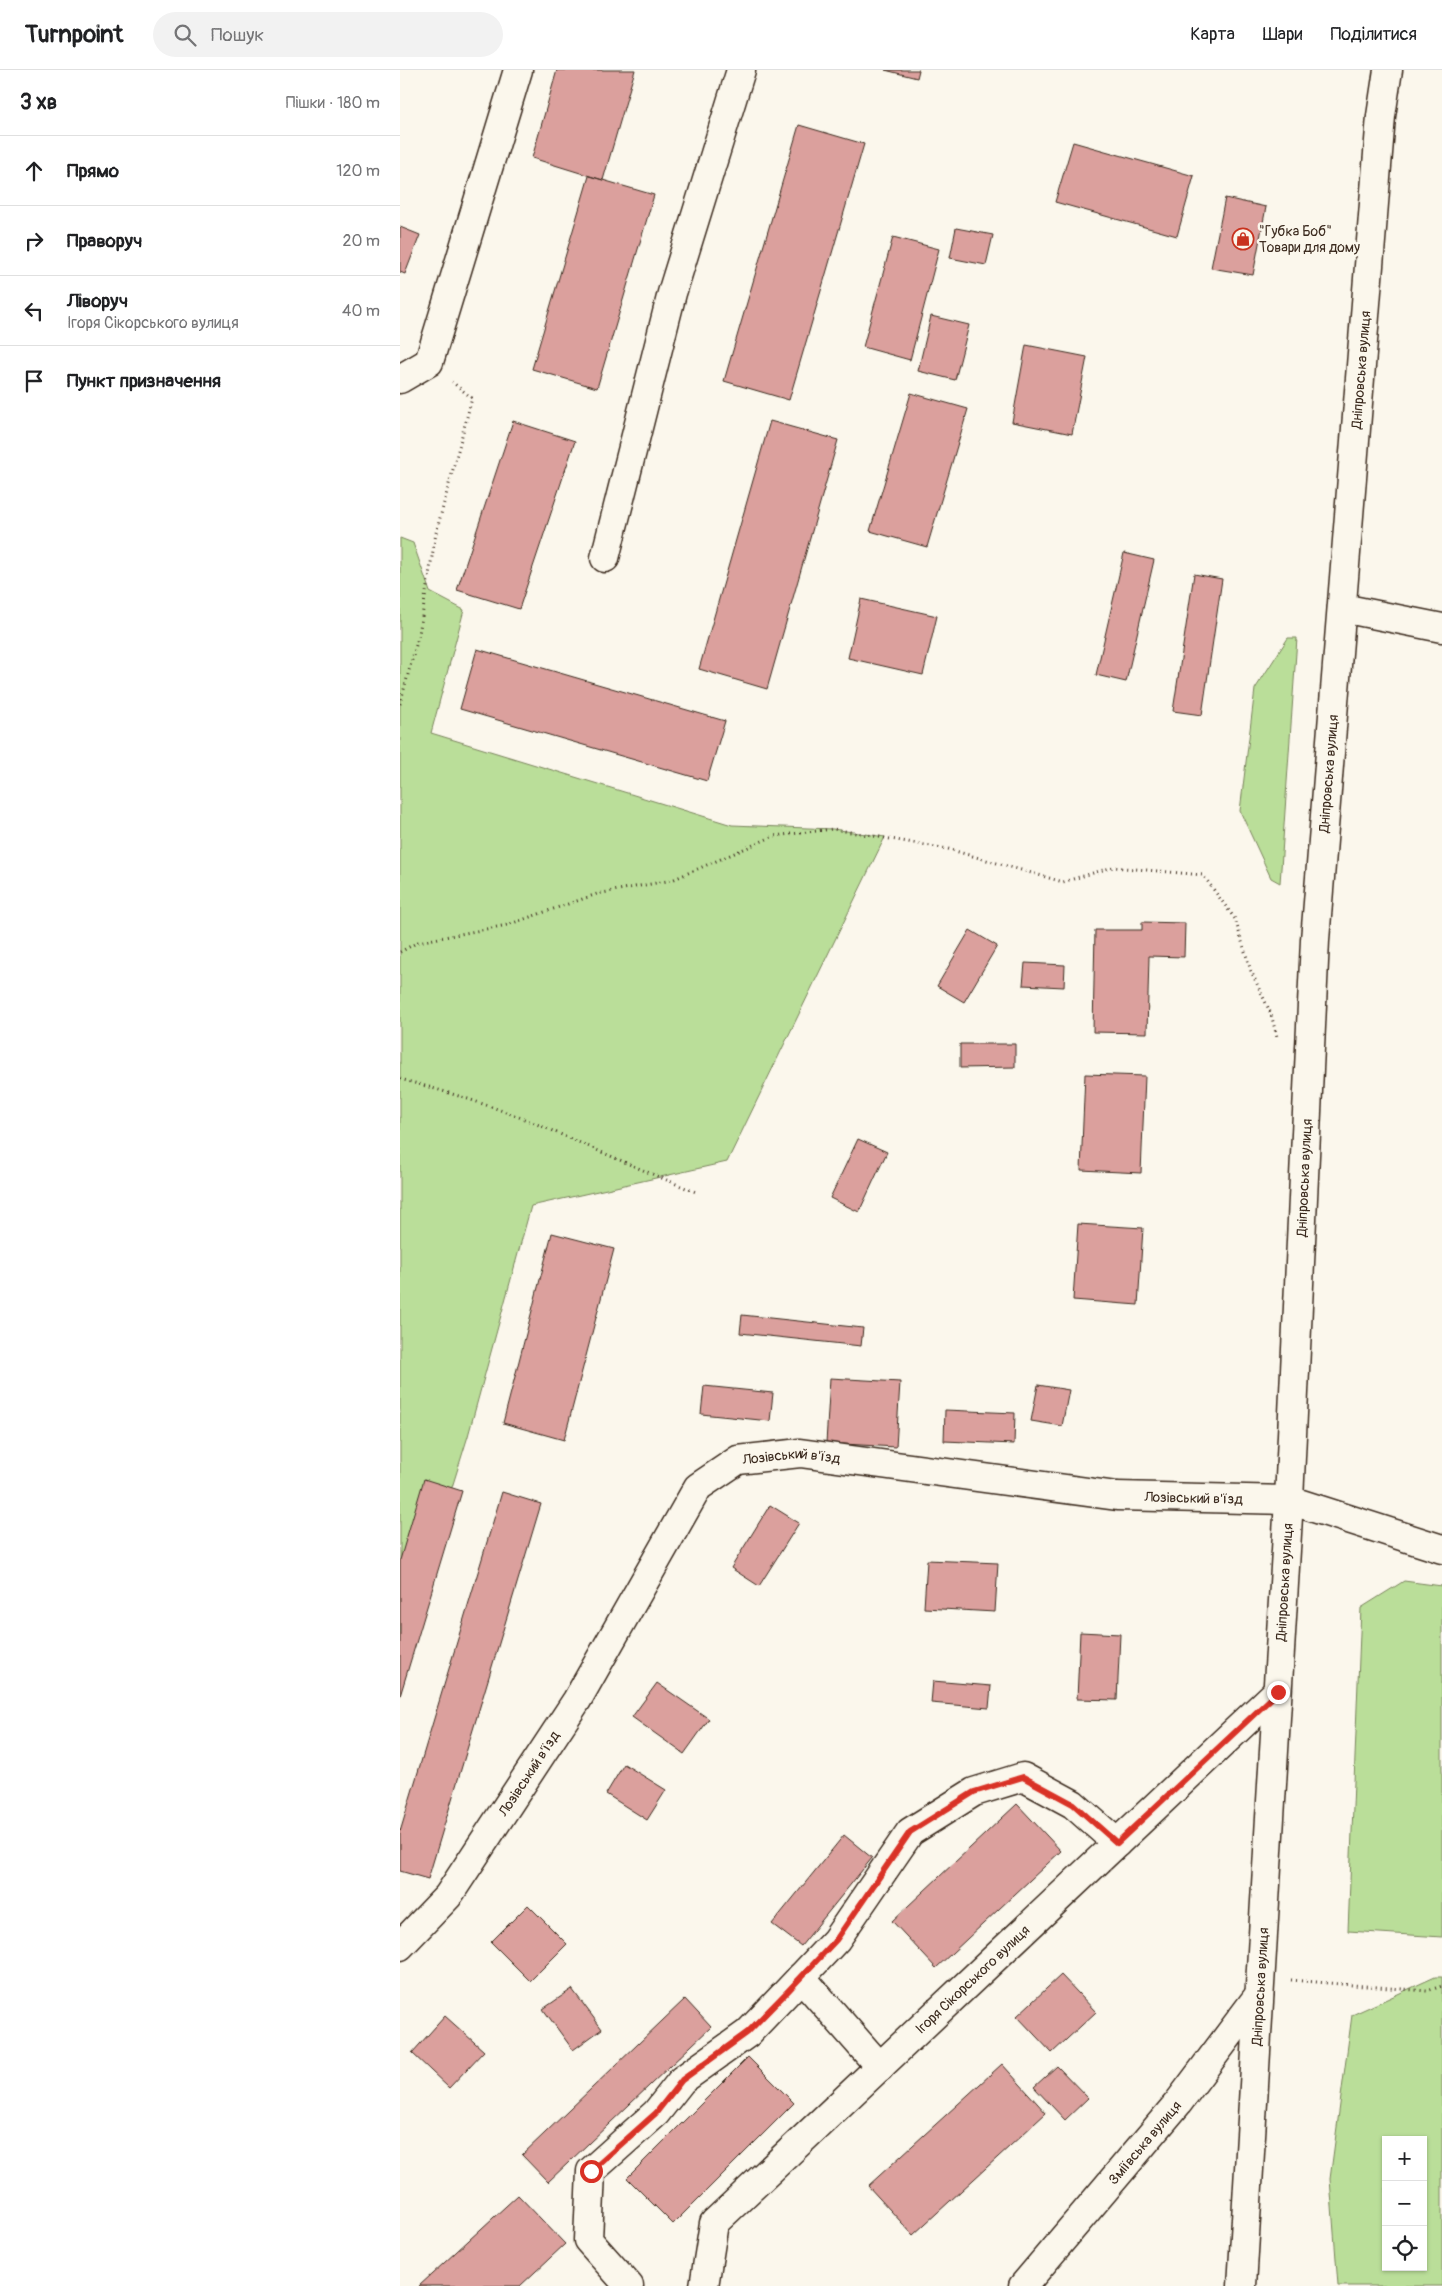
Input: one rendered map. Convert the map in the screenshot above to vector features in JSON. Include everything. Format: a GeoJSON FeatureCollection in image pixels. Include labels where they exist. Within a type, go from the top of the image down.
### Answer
{"type":"FeatureCollection","features":[{"type":"Feature","properties":{"kind":"main road"},"geometry":{"type":"LineString","coordinates":[[400,379],[428,362],[518,70]]}},
{"type":"Feature","properties":{"kind":"main road"},"geometry":{"type":"LineString","coordinates":[[605,558],[672,293],[741,70]]}},
{"type":"Feature","properties":{"kind":"main road","name":"Дніпровська вулиця"},"geometry":{"type":"LineString","coordinates":[[1242,2286],[1289,1500],[1315,940],[1381,116],[1388,70]]}},
{"type":"Feature","properties":{"kind":"main road"},"geometry":{"type":"LineString","coordinates":[[1342,608],[1442,628]]}},
{"type":"Feature","properties":{"kind":"main road","name":"Лозівський в'їзд"},"geometry":{"type":"LineString","coordinates":[[400,1946],[448,1896],[577,1700],[698,1487],[738,1460],[800,1453],[1117,1496],[1289,1500],[1442,1549]]}},
{"type":"Feature","properties":{"kind":"main road","name":"Ігоря Сікорського вулиця"},"geometry":{"type":"LineString","coordinates":[[704,2286],[714,2222],[1278,1692]]}},
{"type":"Feature","properties":{"kind":"main road"},"geometry":{"type":"LineString","coordinates":[[629,2286],[588,2240],[591,2171],[656,2113],[682,2080],[748,2032],[836,1940],[910,1832],[974,1792],[1023,1777],[1073,1804],[1117,1843]]}},
{"type":"Feature","properties":{"kind":"main road"},"geometry":{"type":"LineString","coordinates":[[801,1977],[880,2067]]}},
{"type":"Feature","properties":{"kind":"main road","name":"Зміївська вулиця"},"geometry":{"type":"LineString","coordinates":[[1023,2286],[1178,2102],[1260,1987]]}},
{"type":"Feature","properties":{"kind":"path"},"geometry":{"type":"LineString","coordinates":[[400,704],[420,634],[436,533],[472,398],[428,362]]}},
{"type":"Feature","properties":{"kind":"path"},"geometry":{"type":"LineString","coordinates":[[400,952],[418,942],[507,925],[597,894],[672,880],[774,836],[833,829],[948,849],[1064,882],[1113,867],[1203,876],[1235,919],[1251,971],[1271,1014],[1278,1041]]}},
{"type":"Feature","properties":{"kind":"path"},"geometry":{"type":"LineString","coordinates":[[400,1079],[442,1090],[554,1131],[638,1169],[696,1192]]}},
{"type":"Feature","properties":{"kind":"path"},"geometry":{"type":"LineString","coordinates":[[1260,1987],[1427,1991],[1442,1986]]}},
{"type":"Feature","properties":{"kind":"green space"},"geometry":{"type":"Polygon","coordinates":[[[400,538],[413,543],[430,592],[464,610],[431,733],[732,825],[833,829],[885,837],[727,1162],[531,1206],[468,1436],[400,1654],[400,538]]]}},
{"type":"Feature","properties":{"kind":"green space"},"geometry":{"type":"Polygon","coordinates":[[[1288,638],[1297,638],[1280,883],[1271,878],[1240,811],[1255,689],[1288,638]]]}},
{"type":"Feature","properties":{"kind":"green space"},"geometry":{"type":"Polygon","coordinates":[[[1404,1581],[1442,1586],[1442,1937],[1348,1931],[1361,1608],[1404,1581]]]}},
{"type":"Feature","properties":{"kind":"green space"},"geometry":{"type":"Polygon","coordinates":[[[1435,1977],[1442,1977],[1442,2286],[1338,2286],[1330,2179],[1352,2015],[1435,1977]]]}},
{"type":"Feature","properties":{"kind":"building"},"geometry":{"type":"Polygon","coordinates":[[[557,70],[635,70],[603,180],[532,158],[557,70]]]}},
{"type":"Feature","properties":{"kind":"building"},"geometry":{"type":"Polygon","coordinates":[[[885,70],[919,70],[917,78],[885,70]]]}},
{"type":"Feature","properties":{"kind":"building"},"geometry":{"type":"Polygon","coordinates":[[[799,125],[864,144],[789,400],[724,381],[799,125]]]}},
{"type":"Feature","properties":{"kind":"building"},"geometry":{"type":"Polygon","coordinates":[[[1073,142],[1194,176],[1177,236],[1055,202],[1073,142]]]}},
{"type":"Feature","properties":{"kind":"building"},"geometry":{"type":"Polygon","coordinates":[[[589,176],[654,195],[597,388],[532,369],[589,176]]]}},
{"type":"Feature","properties":{"kind":"building"},"geometry":{"type":"Polygon","coordinates":[[[1225,198],[1266,207],[1253,275],[1211,268],[1225,198]]]}},
{"type":"Feature","properties":{"kind":"building"},"geometry":{"type":"Polygon","coordinates":[[[400,227],[420,235],[405,274],[400,272],[400,227]]]}},
{"type":"Feature","properties":{"kind":"building"},"geometry":{"type":"Polygon","coordinates":[[[956,228],[993,235],[986,265],[950,258],[956,228]]]}},
{"type":"Feature","properties":{"kind":"building"},"geometry":{"type":"Polygon","coordinates":[[[893,237],[939,249],[910,360],[863,347],[893,237]]]}},
{"type":"Feature","properties":{"kind":"building"},"geometry":{"type":"Polygon","coordinates":[[[931,316],[969,325],[955,380],[918,371],[931,316]]]}},
{"type":"Feature","properties":{"kind":"building"},"geometry":{"type":"Polygon","coordinates":[[[1026,345],[1087,357],[1072,434],[1012,422],[1026,345]]]}},
{"type":"Feature","properties":{"kind":"building"},"geometry":{"type":"Polygon","coordinates":[[[911,393],[968,409],[927,547],[870,531],[911,393]]]}},
{"type":"Feature","properties":{"kind":"building"},"geometry":{"type":"Polygon","coordinates":[[[513,421],[575,441],[519,609],[457,590],[513,421]]]}},
{"type":"Feature","properties":{"kind":"building"},"geometry":{"type":"Polygon","coordinates":[[[770,421],[838,440],[767,689],[699,669],[770,421]]]}},
{"type":"Feature","properties":{"kind":"building"},"geometry":{"type":"Polygon","coordinates":[[[1124,553],[1154,560],[1126,682],[1096,675],[1124,553]]]}},
{"type":"Feature","properties":{"kind":"building"},"geometry":{"type":"Polygon","coordinates":[[[1194,574],[1222,579],[1202,715],[1173,711],[1194,574]]]}},
{"type":"Feature","properties":{"kind":"building"},"geometry":{"type":"Polygon","coordinates":[[[861,599],[937,616],[923,675],[848,658],[861,599]]]}},
{"type":"Feature","properties":{"kind":"building"},"geometry":{"type":"Polygon","coordinates":[[[477,649],[725,721],[707,781],[460,709],[477,649]]]}},
{"type":"Feature","properties":{"kind":"building"},"geometry":{"type":"Polygon","coordinates":[[[1142,922],[1185,923],[1184,957],[1149,956],[1147,1033],[1093,1032],[1095,930],[1142,930],[1142,922]]]}},
{"type":"Feature","properties":{"kind":"building"},"geometry":{"type":"Polygon","coordinates":[[[970,930],[997,946],[964,1002],[937,986],[970,930]]]}},
{"type":"Feature","properties":{"kind":"building"},"geometry":{"type":"Polygon","coordinates":[[[1025,963],[1065,965],[1064,987],[1023,985],[1025,963]]]}},
{"type":"Feature","properties":{"kind":"building"},"geometry":{"type":"Polygon","coordinates":[[[960,1044],[1015,1044],[1015,1067],[960,1068],[960,1044]]]}},
{"type":"Feature","properties":{"kind":"building"},"geometry":{"type":"Polygon","coordinates":[[[1085,1074],[1145,1076],[1141,1173],[1081,1170],[1085,1074]]]}},
{"type":"Feature","properties":{"kind":"building"},"geometry":{"type":"Polygon","coordinates":[[[858,1139],[887,1152],[859,1212],[830,1198],[858,1139]]]}},
{"type":"Feature","properties":{"kind":"building"},"geometry":{"type":"Polygon","coordinates":[[[1078,1224],[1143,1228],[1138,1305],[1073,1300],[1078,1224]]]}},
{"type":"Feature","properties":{"kind":"building"},"geometry":{"type":"Polygon","coordinates":[[[552,1233],[614,1249],[564,1440],[503,1423],[552,1233]]]}},
{"type":"Feature","properties":{"kind":"building"},"geometry":{"type":"Polygon","coordinates":[[[742,1315],[863,1328],[861,1346],[740,1333],[742,1315]]]}},
{"type":"Feature","properties":{"kind":"building"},"geometry":{"type":"Polygon","coordinates":[[[830,1378],[900,1382],[896,1447],[826,1443],[830,1378]]]}},
{"type":"Feature","properties":{"kind":"building"},"geometry":{"type":"Polygon","coordinates":[[[1038,1385],[1069,1390],[1062,1426],[1031,1421],[1038,1385]]]}},
{"type":"Feature","properties":{"kind":"building"},"geometry":{"type":"Polygon","coordinates":[[[704,1386],[773,1393],[770,1421],[701,1414],[704,1386]]]}},
{"type":"Feature","properties":{"kind":"building"},"geometry":{"type":"Polygon","coordinates":[[[945,1410],[1015,1413],[1014,1444],[944,1441],[945,1410]]]}},
{"type":"Feature","properties":{"kind":"building"},"geometry":{"type":"Polygon","coordinates":[[[424,1479],[462,1491],[400,1696],[400,1560],[424,1479]]]}},
{"type":"Feature","properties":{"kind":"building"},"geometry":{"type":"Polygon","coordinates":[[[502,1492],[541,1504],[428,1879],[400,1871],[400,1832],[502,1492]]]}},
{"type":"Feature","properties":{"kind":"building"},"geometry":{"type":"Polygon","coordinates":[[[770,1505],[799,1523],[759,1586],[731,1568],[770,1505]]]}},
{"type":"Feature","properties":{"kind":"building"},"geometry":{"type":"Polygon","coordinates":[[[927,1560],[998,1563],[995,1612],[924,1608],[927,1560]]]}},
{"type":"Feature","properties":{"kind":"building"},"geometry":{"type":"Polygon","coordinates":[[[1080,1632],[1120,1634],[1117,1700],[1077,1699],[1080,1632]]]}},
{"type":"Feature","properties":{"kind":"building"},"geometry":{"type":"Polygon","coordinates":[[[933,1681],[991,1686],[989,1708],[931,1703],[933,1681]]]}},
{"type":"Feature","properties":{"kind":"building"},"geometry":{"type":"Polygon","coordinates":[[[657,1683],[709,1719],[684,1754],[632,1717],[657,1683]]]}},
{"type":"Feature","properties":{"kind":"building"},"geometry":{"type":"Polygon","coordinates":[[[624,1764],[666,1790],[647,1820],[606,1794],[624,1764]]]}},
{"type":"Feature","properties":{"kind":"building"},"geometry":{"type":"Polygon","coordinates":[[[1017,1804],[1061,1851],[936,1968],[892,1921],[1017,1804]]]}},
{"type":"Feature","properties":{"kind":"building"},"geometry":{"type":"Polygon","coordinates":[[[844,1835],[872,1858],[801,1946],[772,1924],[844,1835]]]}},
{"type":"Feature","properties":{"kind":"building"},"geometry":{"type":"Polygon","coordinates":[[[528,1905],[567,1944],[530,1981],[491,1942],[528,1905]]]}},
{"type":"Feature","properties":{"kind":"building"},"geometry":{"type":"Polygon","coordinates":[[[1061,1975],[1096,2012],[1052,2053],[1017,2016],[1061,1975]]]}},
{"type":"Feature","properties":{"kind":"building"},"geometry":{"type":"Polygon","coordinates":[[[572,1989],[602,2029],[573,2050],[543,2009],[572,1989]]]}},
{"type":"Feature","properties":{"kind":"building"},"geometry":{"type":"Polygon","coordinates":[[[685,1999],[711,2027],[548,2182],[522,2155],[685,1999]]]}},
{"type":"Feature","properties":{"kind":"building"},"geometry":{"type":"Polygon","coordinates":[[[445,2016],[484,2051],[449,2088],[412,2053],[445,2016]]]}},
{"type":"Feature","properties":{"kind":"building"},"geometry":{"type":"Polygon","coordinates":[[[748,2057],[794,2103],[673,2224],[627,2178],[748,2057]]]}},
{"type":"Feature","properties":{"kind":"building"},"geometry":{"type":"Polygon","coordinates":[[[1002,2064],[1046,2113],[913,2235],[868,2186],[1002,2064]]]}},
{"type":"Feature","properties":{"kind":"building"},"geometry":{"type":"Polygon","coordinates":[[[1057,2066],[1088,2098],[1065,2120],[1034,2087],[1057,2066]]]}},
{"type":"Feature","properties":{"kind":"building"},"geometry":{"type":"Polygon","coordinates":[[[518,2195],[565,2244],[520,2286],[419,2286],[518,2195]]]}},
{"type":"Feature","properties":{"kind":"place","name":"\"Губка Боб\" Товари для дому"},"geometry":{"type":"Point","coordinates":[1243,239]}},
{"type":"Feature","properties":{"kind":"route"},"geometry":{"type":"LineString","coordinates":[[591,2171],[656,2113],[682,2080],[748,2032],[836,1940],[910,1832],[974,1792],[1023,1777],[1073,1804],[1117,1843],[1278,1692]]}}]}
